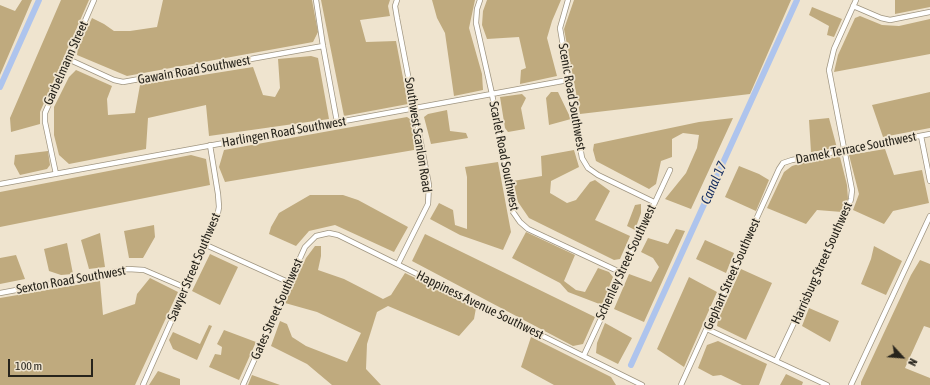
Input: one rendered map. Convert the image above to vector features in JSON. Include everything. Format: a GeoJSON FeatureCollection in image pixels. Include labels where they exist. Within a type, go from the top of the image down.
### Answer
{"type":"FeatureCollection","features":[{"type":"Feature","properties":{"kind":"street","name":"Garbelmann Street"},"geometry":{"type":"LineString","coordinates":[[56,174],[45,122],[45,113],[94,0]]}},
{"type":"Feature","properties":{"kind":"street"},"geometry":{"type":"LineString","coordinates":[[316,0],[323,46],[338,122]]}},
{"type":"Feature","properties":{"kind":"street","name":"Southwest Scanlon Road"},"geometry":{"type":"LineString","coordinates":[[397,0],[395,6],[397,18],[429,185],[428,204],[398,264]]}},
{"type":"Feature","properties":{"kind":"street","name":"Scarlet Road Southwest"},"geometry":{"type":"LineString","coordinates":[[480,0],[477,9],[476,23],[492,94],[513,212],[520,222],[528,229],[622,272]]}},
{"type":"Feature","properties":{"kind":"street","name":"Scenic Road Southwest"},"geometry":{"type":"LineString","coordinates":[[568,0],[560,28],[582,158],[588,168],[598,175],[654,202]]}},
{"type":"Feature","properties":{"kind":"street","name":"Harrisburg Street Southwest"},"geometry":{"type":"LineString","coordinates":[[776,362],[849,206],[852,190],[829,70],[834,49],[856,0]]}},
{"type":"Feature","properties":{"kind":"street"},"geometry":{"type":"LineString","coordinates":[[853,6],[880,18],[890,20],[930,12]]}},
{"type":"Feature","properties":{"kind":"street","name":"Gawain Road Southwest"},"geometry":{"type":"LineString","coordinates":[[68,59],[114,80],[123,82],[323,46]]}},
{"type":"Feature","properties":{"kind":"street","name":"Harlingen Road Southwest"},"geometry":{"type":"LineString","coordinates":[[0,184],[568,80]]}},
{"type":"Feature","properties":{"kind":"street","name":"Damek Terrace Southwest"},"geometry":{"type":"LineString","coordinates":[[783,163],[792,160],[930,134]]}},
{"type":"Feature","properties":{"kind":"street"},"geometry":{"type":"LineString","coordinates":[[921,136],[930,181]]}},
{"type":"Feature","properties":{"kind":"street","name":"Sawyer Street Southwest"},"geometry":{"type":"LineString","coordinates":[[142,385],[218,218],[219,207],[210,145]]}},
{"type":"Feature","properties":{"kind":"street","name":"Gephart Street Southwest"},"geometry":{"type":"LineString","coordinates":[[681,385],[783,163]]}},
{"type":"Feature","properties":{"kind":"street","name":"Schenley Street Southwest"},"geometry":{"type":"LineString","coordinates":[[584,355],[670,170]]}},
{"type":"Feature","properties":{"kind":"street"},"geometry":{"type":"LineString","coordinates":[[851,385],[930,216]]}},
{"type":"Feature","properties":{"kind":"street","name":"Happiness Avenue Southwest"},"geometry":{"type":"LineString","coordinates":[[316,236],[329,233],[338,235],[584,355],[642,385]]}},
{"type":"Feature","properties":{"kind":"street","name":"Gates Street Southwest"},"geometry":{"type":"LineString","coordinates":[[243,385],[305,247],[316,236]]}},
{"type":"Feature","properties":{"kind":"street"},"geometry":{"type":"LineString","coordinates":[[206,245],[288,282]]}},
{"type":"Feature","properties":{"kind":"street","name":"Sexton Road Southwest"},"geometry":{"type":"LineString","coordinates":[[0,293],[128,269],[144,270],[186,288]]}},
{"type":"Feature","properties":{"kind":"street"},"geometry":{"type":"LineString","coordinates":[[707,329],[827,385]]}},
{"type":"Feature","properties":{"kind":"shaded area"},"geometry":{"type":"Polygon","coordinates":[[[22,0],[32,0],[0,75],[0,5],[15,11],[22,0]]]}},
{"type":"Feature","properties":{"kind":"shaded area"},"geometry":{"type":"Polygon","coordinates":[[[61,0],[89,0],[40,112],[40,124],[11,132],[10,118],[61,0]]]}},
{"type":"Feature","properties":{"kind":"shaded area"},"geometry":{"type":"Polygon","coordinates":[[[163,0],[312,0],[318,32],[313,42],[127,76],[77,55],[78,48],[92,18],[114,31],[130,31],[157,27],[163,0]]]}},
{"type":"Feature","properties":{"kind":"shaded area"},"geometry":{"type":"Polygon","coordinates":[[[321,0],[390,0],[388,6],[390,16],[360,20],[366,42],[396,41],[408,104],[344,116],[321,0]]]}},
{"type":"Feature","properties":{"kind":"shaded area"},"geometry":{"type":"Polygon","coordinates":[[[432,0],[475,0],[469,28],[482,74],[483,90],[454,96],[445,33],[437,18],[432,0]]]}},
{"type":"Feature","properties":{"kind":"shaded area"},"geometry":{"type":"Polygon","coordinates":[[[487,0],[561,0],[547,38],[557,76],[520,84],[521,70],[526,68],[519,37],[487,39],[482,25],[483,11],[487,0]]]}},
{"type":"Feature","properties":{"kind":"shaded area"},"geometry":{"type":"Polygon","coordinates":[[[574,0],[791,0],[750,94],[580,114],[564,29],[574,0]]]}},
{"type":"Feature","properties":{"kind":"shaded area"},"geometry":{"type":"Polygon","coordinates":[[[895,0],[930,0],[930,7],[895,14],[895,0]]]}},
{"type":"Feature","properties":{"kind":"shaded area"},"geometry":{"type":"Polygon","coordinates":[[[812,7],[842,19],[834,37],[827,35],[829,26],[809,15],[812,7]]]}},
{"type":"Feature","properties":{"kind":"shaded area"},"geometry":{"type":"Polygon","coordinates":[[[860,16],[882,25],[899,26],[930,19],[930,54],[834,72],[838,55],[855,18],[860,16]]]}},
{"type":"Feature","properties":{"kind":"shaded area"},"geometry":{"type":"Polygon","coordinates":[[[311,56],[318,58],[329,119],[209,136],[206,105],[148,118],[146,149],[69,164],[59,155],[54,135],[54,107],[69,77],[76,70],[112,86],[107,99],[108,115],[135,113],[140,85],[253,67],[263,95],[275,97],[280,88],[278,59],[311,56]]]}},
{"type":"Feature","properties":{"kind":"shaded area"},"geometry":{"type":"Polygon","coordinates":[[[551,92],[558,92],[571,119],[549,125],[546,98],[551,92]]]}},
{"type":"Feature","properties":{"kind":"shaded area"},"geometry":{"type":"Polygon","coordinates":[[[930,92],[930,128],[883,137],[872,105],[930,92]]]}},
{"type":"Feature","properties":{"kind":"shaded area"},"geometry":{"type":"Polygon","coordinates":[[[522,94],[526,98],[521,108],[525,129],[508,132],[505,128],[500,97],[522,94]]]}},
{"type":"Feature","properties":{"kind":"shaded area"},"geometry":{"type":"Polygon","coordinates":[[[447,110],[450,131],[466,133],[468,138],[431,144],[424,117],[428,114],[447,110]]]}},
{"type":"Feature","properties":{"kind":"shaded area"},"geometry":{"type":"Polygon","coordinates":[[[407,117],[413,121],[414,150],[225,182],[219,167],[224,150],[407,117]]]}},
{"type":"Feature","properties":{"kind":"shaded area"},"geometry":{"type":"Polygon","coordinates":[[[733,118],[691,209],[665,199],[686,173],[697,148],[699,135],[683,133],[672,139],[672,157],[661,161],[656,184],[649,189],[596,161],[593,150],[594,144],[699,122],[733,118]]]}},
{"type":"Feature","properties":{"kind":"shaded area"},"geometry":{"type":"Polygon","coordinates":[[[829,118],[837,148],[811,152],[809,120],[829,118]]]}},
{"type":"Feature","properties":{"kind":"shaded area"},"geometry":{"type":"Polygon","coordinates":[[[885,149],[894,175],[922,170],[929,203],[893,211],[884,224],[853,210],[859,194],[849,155],[885,149]]]}},
{"type":"Feature","properties":{"kind":"shaded area"},"geometry":{"type":"Polygon","coordinates":[[[574,150],[579,167],[551,181],[550,193],[567,203],[576,200],[590,182],[595,180],[610,191],[595,220],[630,236],[620,259],[614,260],[529,218],[518,202],[513,181],[542,176],[541,156],[574,150]]]}},
{"type":"Feature","properties":{"kind":"shaded area"},"geometry":{"type":"Polygon","coordinates":[[[48,151],[50,165],[47,169],[20,175],[14,164],[15,155],[48,151]]]}},
{"type":"Feature","properties":{"kind":"shaded area"},"geometry":{"type":"Polygon","coordinates":[[[191,155],[206,159],[210,185],[0,227],[0,192],[191,155]]]}},
{"type":"Feature","properties":{"kind":"shaded area"},"geometry":{"type":"Polygon","coordinates":[[[840,157],[847,185],[848,199],[842,212],[817,210],[806,224],[767,208],[784,172],[792,166],[815,159],[840,157]]]}},
{"type":"Feature","properties":{"kind":"shaded area"},"geometry":{"type":"Polygon","coordinates":[[[498,162],[511,232],[503,250],[460,235],[430,219],[439,203],[453,210],[455,225],[467,229],[467,177],[465,167],[498,162]]]}},
{"type":"Feature","properties":{"kind":"shaded area"},"geometry":{"type":"Polygon","coordinates":[[[739,166],[759,174],[769,180],[756,211],[725,197],[739,166]]]}},
{"type":"Feature","properties":{"kind":"shaded area"},"geometry":{"type":"Polygon","coordinates":[[[310,195],[343,195],[358,200],[408,227],[394,252],[335,225],[309,231],[296,246],[269,234],[271,227],[279,213],[310,195]]]}},
{"type":"Feature","properties":{"kind":"shaded area"},"geometry":{"type":"Polygon","coordinates":[[[641,204],[641,213],[635,230],[627,226],[635,205],[641,204]]]}},
{"type":"Feature","properties":{"kind":"shaded area"},"geometry":{"type":"Polygon","coordinates":[[[154,225],[155,237],[143,258],[129,258],[124,231],[154,225]]]}},
{"type":"Feature","properties":{"kind":"shaded area"},"geometry":{"type":"Polygon","coordinates":[[[676,229],[685,231],[644,322],[614,309],[629,274],[651,282],[659,267],[653,258],[641,252],[648,238],[668,244],[676,229]]]}},
{"type":"Feature","properties":{"kind":"shaded area"},"geometry":{"type":"Polygon","coordinates":[[[526,232],[575,255],[564,281],[576,290],[585,292],[598,268],[609,272],[613,277],[602,305],[568,292],[560,283],[512,258],[526,232]]]}},
{"type":"Feature","properties":{"kind":"shaded area"},"geometry":{"type":"Polygon","coordinates":[[[100,233],[105,267],[89,269],[81,240],[100,233]]]}},
{"type":"Feature","properties":{"kind":"shaded area"},"geometry":{"type":"Polygon","coordinates":[[[425,234],[595,317],[583,344],[573,346],[412,261],[425,234]]]}},
{"type":"Feature","properties":{"kind":"shaded area"},"geometry":{"type":"Polygon","coordinates":[[[705,240],[734,253],[726,273],[696,259],[705,240]]]}},
{"type":"Feature","properties":{"kind":"shaded area"},"geometry":{"type":"Polygon","coordinates":[[[67,243],[73,274],[61,275],[49,271],[44,249],[67,243]]]}},
{"type":"Feature","properties":{"kind":"shaded area"},"geometry":{"type":"Polygon","coordinates":[[[315,246],[321,246],[321,256],[318,270],[344,279],[383,299],[391,295],[405,273],[476,308],[474,319],[459,336],[388,306],[377,312],[367,344],[366,369],[381,385],[332,385],[307,364],[271,346],[280,321],[287,324],[292,337],[306,346],[347,362],[361,333],[317,312],[285,303],[306,258],[315,246]]]}},
{"type":"Feature","properties":{"kind":"shaded area"},"geometry":{"type":"Polygon","coordinates":[[[874,246],[902,261],[886,295],[861,284],[871,259],[874,246]]]}},
{"type":"Feature","properties":{"kind":"shaded area"},"geometry":{"type":"Polygon","coordinates":[[[210,254],[238,267],[220,305],[192,291],[210,254]]]}},
{"type":"Feature","properties":{"kind":"shaded area"},"geometry":{"type":"Polygon","coordinates":[[[16,255],[25,279],[0,284],[0,258],[16,255]]]}},
{"type":"Feature","properties":{"kind":"shaded area"},"geometry":{"type":"Polygon","coordinates":[[[920,260],[930,264],[930,328],[924,326],[905,368],[930,378],[930,385],[861,385],[861,382],[911,275],[920,260]]]}},
{"type":"Feature","properties":{"kind":"shaded area"},"geometry":{"type":"Polygon","coordinates":[[[741,269],[772,283],[746,340],[717,326],[718,320],[741,269]]]}},
{"type":"Feature","properties":{"kind":"shaded area"},"geometry":{"type":"Polygon","coordinates":[[[689,277],[717,292],[684,367],[657,349],[689,277]]]}},
{"type":"Feature","properties":{"kind":"shaded area"},"geometry":{"type":"Polygon","coordinates":[[[150,278],[178,292],[135,385],[0,385],[0,298],[100,281],[103,315],[135,304],[137,294],[150,278]]]}},
{"type":"Feature","properties":{"kind":"shaded area"},"geometry":{"type":"Polygon","coordinates":[[[809,308],[839,321],[830,342],[802,326],[809,308]]]}},
{"type":"Feature","properties":{"kind":"shaded area"},"geometry":{"type":"Polygon","coordinates":[[[605,323],[632,338],[618,364],[596,353],[597,343],[605,323]]]}},
{"type":"Feature","properties":{"kind":"shaded area"},"geometry":{"type":"Polygon","coordinates":[[[209,325],[212,326],[197,360],[173,349],[169,340],[173,332],[200,344],[209,325]]]}},
{"type":"Feature","properties":{"kind":"shaded area"},"geometry":{"type":"Polygon","coordinates":[[[224,330],[256,342],[239,380],[209,367],[215,354],[221,355],[222,347],[217,344],[224,330]]]}},
{"type":"Feature","properties":{"kind":"shaded area"},"geometry":{"type":"Polygon","coordinates":[[[531,337],[611,377],[616,385],[554,385],[521,367],[531,337]]]}},
{"type":"Feature","properties":{"kind":"shaded area"},"geometry":{"type":"Polygon","coordinates":[[[718,341],[767,364],[759,385],[742,385],[721,375],[713,376],[698,368],[707,345],[718,341]]]}},
{"type":"Feature","properties":{"kind":"shaded area"},"geometry":{"type":"Polygon","coordinates":[[[158,371],[180,379],[180,385],[149,385],[158,371]]]}},
{"type":"Feature","properties":{"kind":"shaded area"},"geometry":{"type":"Polygon","coordinates":[[[786,374],[803,382],[802,385],[780,385],[786,374]]]}},
{"type":"Feature","properties":{"kind":"shaded area"},"geometry":{"type":"Polygon","coordinates":[[[252,375],[280,385],[248,385],[252,375]]]}},
{"type":"Feature","properties":{"kind":"waterway"},"geometry":{"type":"LineString","coordinates":[[0,87],[39,0]]}},
{"type":"Feature","properties":{"kind":"waterway","name":"Canal 17"},"geometry":{"type":"LineString","coordinates":[[631,365],[797,0]]}}]}
